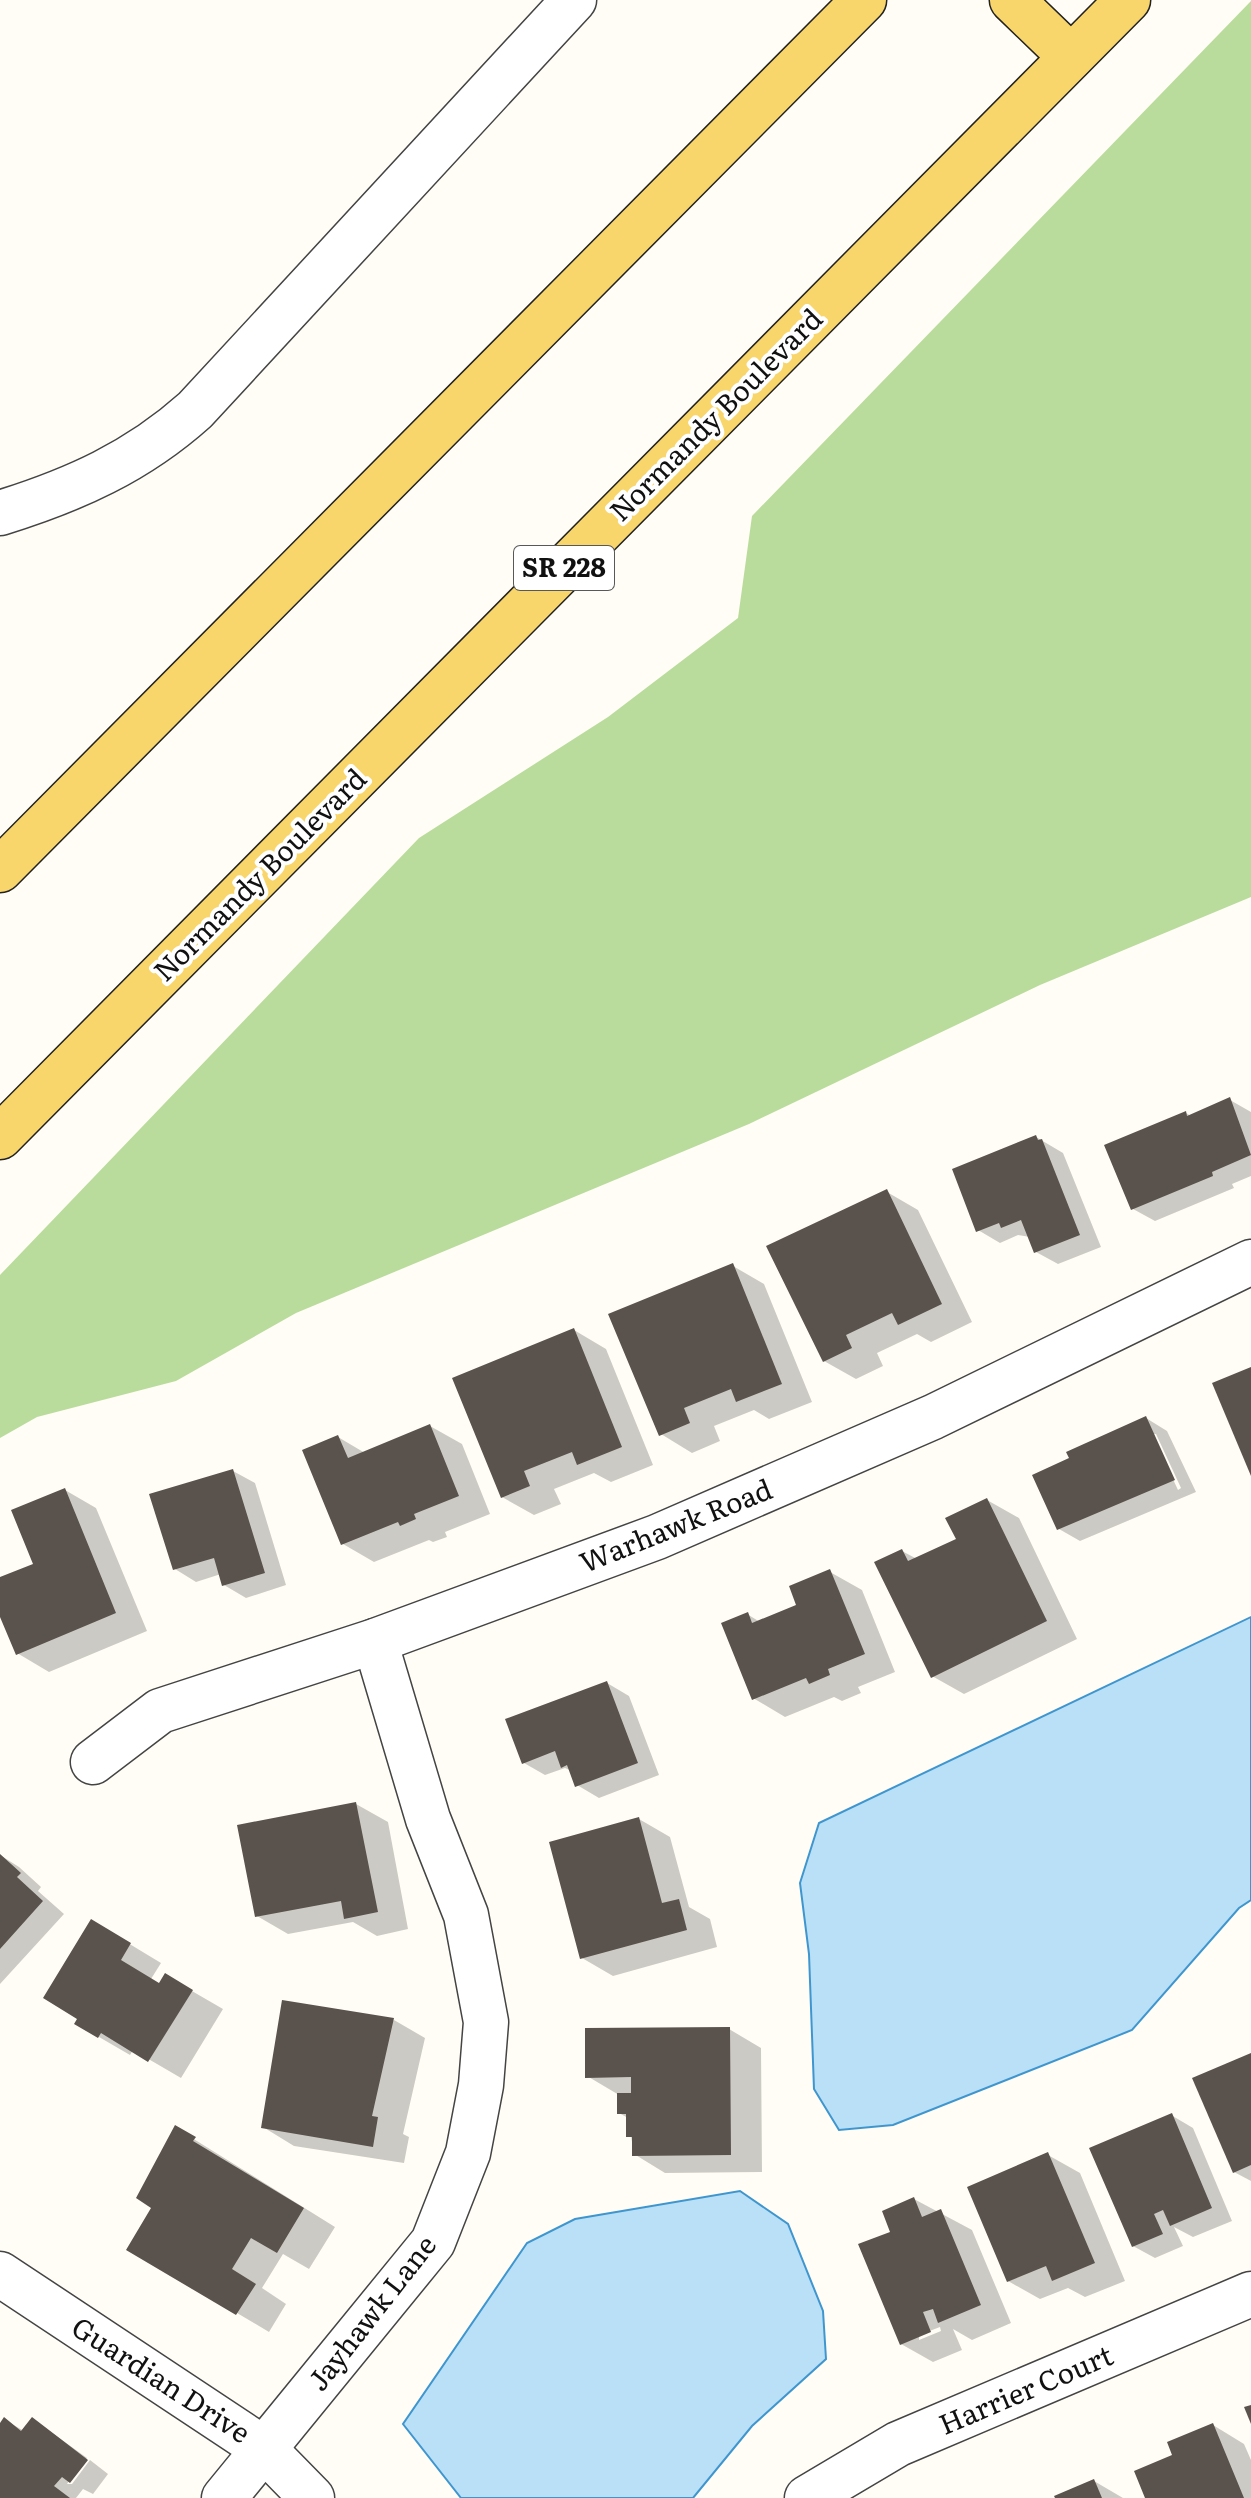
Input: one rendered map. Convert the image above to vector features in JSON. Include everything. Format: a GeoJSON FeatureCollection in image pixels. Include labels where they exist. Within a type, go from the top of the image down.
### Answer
{"type":"FeatureCollection","features":[{"type":"Feature","properties":{"kind":"main road"},"geometry":{"type":"LineString","coordinates":[[0,870],[864,0]]}},
{"type":"Feature","properties":{"kind":"main road"},"geometry":{"type":"LineString","coordinates":[[1012,0],[1071,57]]}},
{"type":"Feature","properties":{"kind":"main road","name":"Normandy Boulevard"},"geometry":{"type":"LineString","coordinates":[[0,1137],[1128,0]]}},
{"type":"Feature","properties":{"kind":"main road"},"geometry":{"type":"LineString","coordinates":[[0,854],[48,821]]}},
{"type":"Feature","properties":{"kind":"street"},"geometry":{"type":"LineString","coordinates":[[0,513],[108,473],[164,437],[195,410],[574,0]]}},
{"type":"Feature","properties":{"kind":"street","name":"Warhawk Road"},"geometry":{"type":"LineString","coordinates":[[93,1762],[160,1711],[375,1641],[672,1531],[933,1417],[1251,1262]]}},
{"type":"Feature","properties":{"kind":"street","name":"Jayhawk Lane"},"geometry":{"type":"LineString","coordinates":[[224,2498],[433,2242],[468,2153],[481,2085],[486,2022],[466,1915],[428,1819],[375,1641]]}},
{"type":"Feature","properties":{"kind":"street","name":"Guardian Drive"},"geometry":{"type":"LineString","coordinates":[[0,2274],[264,2449],[312,2498]]}},
{"type":"Feature","properties":{"kind":"street","name":"Harrier Court"},"geometry":{"type":"LineString","coordinates":[[807,2498],[898,2444],[1251,2294]]}},
{"type":"Feature","properties":{"kind":"green space"},"geometry":{"type":"Polygon","coordinates":[[[1251,1],[1251,897],[1040,985],[749,1124],[296,1313],[176,1381],[37,1417],[0,1438],[0,1275],[419,838],[608,717],[738,618],[752,516],[1251,1]]]}},
{"type":"Feature","properties":{"kind":"water"},"geometry":{"type":"Polygon","coordinates":[[[1251,1617],[1251,1900],[1239,1908],[1132,2030],[893,2125],[839,2130],[814,2089],[809,1954],[800,1883],[819,1823],[1251,1617]]]}},
{"type":"Feature","properties":{"kind":"water"},"geometry":{"type":"Polygon","coordinates":[[[740,2191],[788,2224],[823,2311],[826,2359],[752,2426],[693,2498],[461,2498],[403,2424],[527,2243],[575,2219],[740,2191]]]}},
{"type":"Feature","properties":{"kind":"building"},"geometry":{"type":"Polygon","coordinates":[[[1230,1097],[1251,1155],[1212,1172],[1213,1176],[1131,1210],[1104,1145],[1186,1111],[1187,1116],[1230,1097]]]}},
{"type":"Feature","properties":{"kind":"building"},"geometry":{"type":"Polygon","coordinates":[[[1036,1135],[1038,1140],[1042,1139],[1080,1235],[1034,1253],[1021,1220],[1001,1228],[999,1223],[976,1232],[952,1169],[1036,1135]]]}},
{"type":"Feature","properties":{"kind":"building"},"geometry":{"type":"Polygon","coordinates":[[[887,1189],[942,1304],[898,1325],[892,1313],[846,1335],[852,1348],[823,1362],[766,1246],[887,1189]]]}},
{"type":"Feature","properties":{"kind":"building"},"geometry":{"type":"Polygon","coordinates":[[[733,1263],[782,1384],[736,1402],[731,1389],[684,1408],[690,1423],[659,1436],[608,1314],[733,1263]]]}},
{"type":"Feature","properties":{"kind":"building"},"geometry":{"type":"Polygon","coordinates":[[[574,1328],[622,1447],[577,1465],[572,1452],[524,1471],[530,1486],[501,1498],[452,1378],[574,1328]]]}},
{"type":"Feature","properties":{"kind":"building"},"geometry":{"type":"Polygon","coordinates":[[[1251,1367],[1251,1476],[1212,1383],[1251,1367]]]}},
{"type":"Feature","properties":{"kind":"building"},"geometry":{"type":"Polygon","coordinates":[[[1146,1416],[1175,1480],[1057,1530],[1032,1475],[1069,1458],[1066,1452],[1146,1416]]]}},
{"type":"Feature","properties":{"kind":"building"},"geometry":{"type":"Polygon","coordinates":[[[430,1424],[459,1496],[414,1514],[416,1519],[400,1526],[398,1522],[341,1545],[302,1450],[338,1435],[348,1458],[430,1424]]]}},
{"type":"Feature","properties":{"kind":"building"},"geometry":{"type":"Polygon","coordinates":[[[233,1469],[265,1573],[222,1586],[214,1558],[173,1570],[149,1494],[233,1469]]]}},
{"type":"Feature","properties":{"kind":"building"},"geometry":{"type":"Polygon","coordinates":[[[65,1488],[116,1613],[16,1655],[0,1617],[0,1577],[33,1564],[11,1510],[65,1488]]]}},
{"type":"Feature","properties":{"kind":"building"},"geometry":{"type":"Polygon","coordinates":[[[987,1498],[1047,1621],[931,1678],[874,1562],[902,1549],[908,1561],[956,1539],[945,1518],[987,1498]]]}},
{"type":"Feature","properties":{"kind":"building"},"geometry":{"type":"Polygon","coordinates":[[[830,1569],[865,1654],[828,1669],[830,1675],[809,1684],[806,1678],[752,1700],[721,1623],[748,1612],[752,1623],[796,1605],[789,1586],[830,1569]]]}},
{"type":"Feature","properties":{"kind":"building"},"geometry":{"type":"Polygon","coordinates":[[[607,1681],[638,1763],[575,1787],[567,1765],[561,1768],[555,1751],[522,1764],[505,1719],[607,1681]]]}},
{"type":"Feature","properties":{"kind":"building"},"geometry":{"type":"Polygon","coordinates":[[[356,1802],[378,1912],[344,1919],[341,1901],[255,1917],[237,1825],[356,1802]]]}},
{"type":"Feature","properties":{"kind":"building"},"geometry":{"type":"Polygon","coordinates":[[[639,1817],[662,1903],[679,1899],[687,1930],[580,1959],[549,1842],[639,1817]]]}},
{"type":"Feature","properties":{"kind":"building"},"geometry":{"type":"Polygon","coordinates":[[[0,1854],[21,1873],[17,1877],[43,1901],[0,1949],[0,1854]]]}},
{"type":"Feature","properties":{"kind":"building"},"geometry":{"type":"Polygon","coordinates":[[[91,1919],[131,1943],[121,1960],[159,1983],[165,1973],[193,1990],[148,2062],[101,2033],[98,2038],[74,2024],[77,2019],[43,1998],[91,1919]]]}},
{"type":"Feature","properties":{"kind":"building"},"geometry":{"type":"Polygon","coordinates":[[[282,2000],[394,2018],[372,2116],[378,2117],[373,2147],[261,2128],[282,2000]]]}},
{"type":"Feature","properties":{"kind":"building"},"geometry":{"type":"Polygon","coordinates":[[[730,2027],[731,2155],[632,2156],[632,2137],[626,2137],[626,2114],[617,2114],[617,2093],[631,2093],[631,2077],[585,2078],[585,2028],[730,2027]]]}},
{"type":"Feature","properties":{"kind":"building"},"geometry":{"type":"Polygon","coordinates":[[[1251,2053],[1251,2165],[1233,2173],[1192,2078],[1251,2053]]]}},
{"type":"Feature","properties":{"kind":"building"},"geometry":{"type":"Polygon","coordinates":[[[1172,2113],[1212,2208],[1170,2226],[1163,2210],[1154,2214],[1163,2234],[1132,2247],[1089,2148],[1172,2113]]]}},
{"type":"Feature","properties":{"kind":"building"},"geometry":{"type":"Polygon","coordinates":[[[175,2125],[196,2137],[193,2141],[304,2208],[277,2253],[251,2238],[232,2269],[256,2284],[236,2315],[126,2250],[151,2208],[136,2198],[175,2125]]]}},
{"type":"Feature","properties":{"kind":"building"},"geometry":{"type":"Polygon","coordinates":[[[1048,2152],[1095,2263],[1052,2281],[1046,2266],[1007,2282],[967,2187],[1048,2152]]]}},
{"type":"Feature","properties":{"kind":"building"},"geometry":{"type":"Polygon","coordinates":[[[914,2197],[922,2217],[941,2209],[981,2305],[938,2323],[933,2309],[923,2312],[931,2332],[900,2345],[858,2244],[890,2232],[882,2211],[914,2197]]]}},
{"type":"Feature","properties":{"kind":"building"},"geometry":{"type":"Polygon","coordinates":[[[1251,2405],[1251,2424],[1244,2407],[1251,2405]]]}},
{"type":"Feature","properties":{"kind":"building"},"geometry":{"type":"Polygon","coordinates":[[[4,2417],[21,2431],[32,2417],[88,2460],[70,2483],[62,2477],[54,2486],[70,2498],[0,2498],[0,2423],[4,2417]]]}},
{"type":"Feature","properties":{"kind":"building"},"geometry":{"type":"Polygon","coordinates":[[[1213,2423],[1244,2498],[1145,2498],[1134,2471],[1172,2455],[1167,2442],[1213,2423]]]}},
{"type":"Feature","properties":{"kind":"building"},"geometry":{"type":"Polygon","coordinates":[[[1094,2479],[1102,2498],[1054,2496],[1094,2479]]]}}]}
